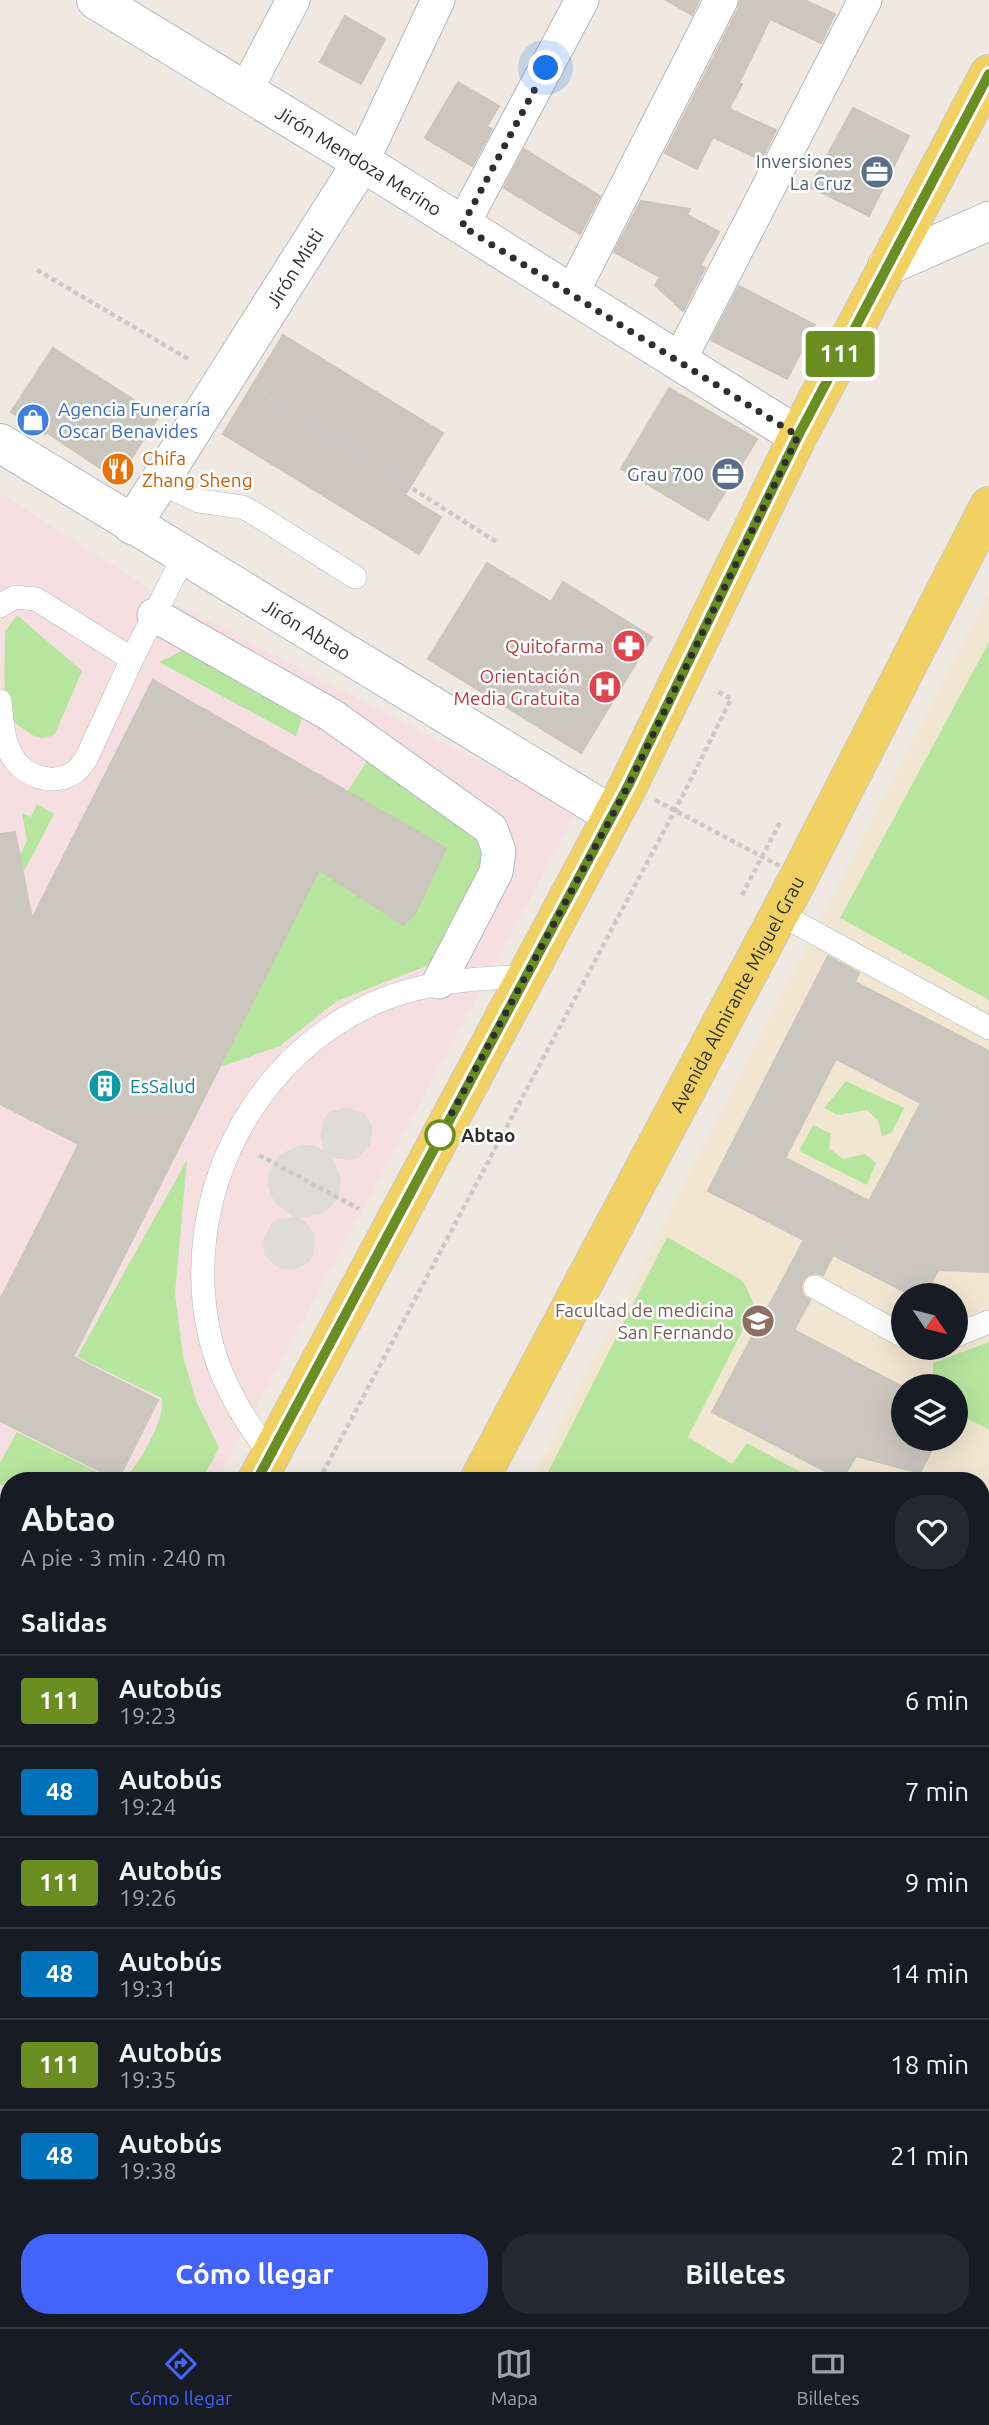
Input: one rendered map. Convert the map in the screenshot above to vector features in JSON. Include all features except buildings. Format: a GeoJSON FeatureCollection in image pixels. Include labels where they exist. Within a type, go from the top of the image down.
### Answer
{"type":"FeatureCollection","features":[{"type":"Feature","properties":{"kind":"main road"},"geometry":{"type":"LineString","coordinates":[[263,1467],[612,815],[798,436],[989,74]]}},
{"type":"Feature","properties":{"kind":"main road","name":"Avenida Almirante Miguel Grau"},"geometry":{"type":"LineString","coordinates":[[484,1472],[780,914],[989,506]]}},
{"type":"Feature","properties":{"kind":"street"},"geometry":{"type":"LineString","coordinates":[[245,92],[293,0]]}},
{"type":"Feature","properties":{"kind":"street","name":"Jirón Misti"},"geometry":{"type":"LineString","coordinates":[[132,525],[362,162],[438,0]]}},
{"type":"Feature","properties":{"kind":"street"},"geometry":{"type":"LineString","coordinates":[[462,226],[582,0]]}},
{"type":"Feature","properties":{"kind":"street"},"geometry":{"type":"LineString","coordinates":[[571,295],[721,0]]}},
{"type":"Feature","properties":{"kind":"street"},"geometry":{"type":"LineString","coordinates":[[679,361],[865,0]]}},
{"type":"Feature","properties":{"kind":"street","name":"Jirón Mendoza Merino"},"geometry":{"type":"LineString","coordinates":[[117,6],[245,92],[362,162],[798,436]]}},
{"type":"Feature","properties":{"kind":"street"},"geometry":{"type":"LineString","coordinates":[[887,266],[970,233]]}},
{"type":"Feature","properties":{"kind":"street","name":"Jirón Abtao"},"geometry":{"type":"LineString","coordinates":[[0,443],[612,815]]}},
{"type":"Feature","properties":{"kind":"street"},"geometry":{"type":"LineString","coordinates":[[154,615],[331,715],[491,829],[499,851],[496,872],[439,982]]}},
{"type":"Feature","properties":{"kind":"lane"},"geometry":{"type":"LineString","coordinates":[[159,482],[200,501],[242,507],[355,577]]}},
{"type":"Feature","properties":{"kind":"lane"},"geometry":{"type":"LineString","coordinates":[[0,701],[5,738],[13,759],[21,767],[37,776],[50,779],[62,778],[76,771],[86,759],[184,556]]}},
{"type":"Feature","properties":{"kind":"lane"},"geometry":{"type":"LineString","coordinates":[[0,606],[15,597],[36,599],[132,659]]}},
{"type":"Feature","properties":{"kind":"lane"},"geometry":{"type":"LineString","coordinates":[[780,914],[989,1028]]}},
{"type":"Feature","properties":{"kind":"lane"},"geometry":{"type":"LineString","coordinates":[[263,1467],[247,1424],[226,1387],[210,1338],[202,1288],[203,1237],[213,1187],[232,1140],[260,1094],[296,1054],[339,1022],[388,997],[439,982],[488,977],[524,977]]}},
{"type":"Feature","properties":{"kind":"lane"},"geometry":{"type":"LineString","coordinates":[[815,1287],[891,1329]]}},
{"type":"Feature","properties":{"kind":"lane"},"geometry":{"type":"LineString","coordinates":[[968,1330],[989,1322]]}},
{"type":"Feature","properties":{"kind":"path"},"geometry":{"type":"LineString","coordinates":[[37,270],[227,376],[498,542]]}},
{"type":"Feature","properties":{"kind":"path"},"geometry":{"type":"LineString","coordinates":[[323,1472],[681,799],[731,699],[717,691]]}},
{"type":"Feature","properties":{"kind":"path"},"geometry":{"type":"LineString","coordinates":[[655,800],[780,866]]}},
{"type":"Feature","properties":{"kind":"path"},"geometry":{"type":"LineString","coordinates":[[232,1140],[391,1226]]}},
{"type":"Feature","properties":{"kind":"shaded area"},"geometry":{"type":"Polygon","coordinates":[[[0,493],[164,598],[577,812],[221,1472],[0,1472],[0,493]]]}},
{"type":"Feature","properties":{"kind":"shaded area","name":"Facultad de medicina San Fernando"},"geometry":{"type":"Polygon","coordinates":[[[989,593],[989,1472],[535,1472],[989,593]]]}},
{"type":"Feature","properties":{"kind":"shaded area"},"geometry":{"type":"Polygon","coordinates":[[[347,1107],[364,1113],[369,1120],[373,1128],[370,1145],[358,1158],[333,1158],[341,1178],[338,1198],[329,1209],[319,1215],[299,1218],[305,1221],[315,1235],[314,1253],[310,1261],[295,1270],[278,1268],[265,1256],[263,1239],[272,1223],[293,1217],[278,1206],[271,1196],[269,1174],[280,1154],[301,1145],[313,1145],[324,1150],[320,1135],[324,1118],[330,1112],[347,1107]]]}},
{"type":"Feature","properties":{"kind":"green space"},"geometry":{"type":"Polygon","coordinates":[[[17,615],[82,671],[55,734],[45,738],[33,735],[16,723],[8,711],[4,677],[5,631],[17,615]]]}},
{"type":"Feature","properties":{"kind":"green space"},"geometry":{"type":"Polygon","coordinates":[[[989,642],[989,1000],[840,918],[989,642]]]}},
{"type":"Feature","properties":{"kind":"green space"},"geometry":{"type":"Polygon","coordinates":[[[194,645],[305,709],[296,736],[159,662],[194,645]]]}},
{"type":"Feature","properties":{"kind":"green space"},"geometry":{"type":"Polygon","coordinates":[[[367,761],[478,834],[486,858],[482,875],[429,965],[337,1001],[280,1046],[220,1067],[319,870],[397,921],[347,792],[367,761]]]}},
{"type":"Feature","properties":{"kind":"green space"},"geometry":{"type":"Polygon","coordinates":[[[37,804],[54,814],[0,917],[0,894],[27,841],[22,813],[31,817],[37,804]]]}},
{"type":"Feature","properties":{"kind":"green space"},"geometry":{"type":"Polygon","coordinates":[[[846,1081],[904,1108],[892,1132],[882,1137],[878,1120],[867,1110],[838,1115],[824,1108],[846,1081]]]}},
{"type":"Feature","properties":{"kind":"green space"},"geometry":{"type":"Polygon","coordinates":[[[813,1125],[831,1134],[829,1148],[843,1159],[865,1154],[876,1163],[867,1185],[799,1151],[813,1125]]]}},
{"type":"Feature","properties":{"kind":"green space"},"geometry":{"type":"Polygon","coordinates":[[[187,1160],[175,1293],[183,1357],[197,1403],[219,1448],[206,1472],[130,1472],[150,1442],[160,1418],[162,1398],[77,1357],[187,1160]]]}},
{"type":"Feature","properties":{"kind":"green space"},"geometry":{"type":"Polygon","coordinates":[[[667,1237],[743,1281],[755,1306],[688,1437],[732,1464],[747,1443],[800,1472],[548,1472],[667,1237]]]}},
{"type":"Feature","properties":{"kind":"green space"},"geometry":{"type":"Polygon","coordinates":[[[989,1342],[989,1429],[968,1419],[968,1374],[933,1374],[933,1363],[941,1360],[968,1360],[968,1350],[989,1342]]]}},
{"type":"Feature","properties":{"kind":"green space"},"geometry":{"type":"Polygon","coordinates":[[[17,1432],[98,1472],[0,1472],[0,1463],[17,1432]]]}},
{"type":"Feature","properties":{"kind":"bus line","name":"111"},"geometry":{"type":"LineString","coordinates":[[261,1472],[628,786],[798,436],[989,74]]}},
{"type":"Feature","properties":{"kind":"place","name":"Inversiones La Cruz"},"geometry":{"type":"Point","coordinates":[877,172]}},
{"type":"Feature","properties":{"kind":"place","name":"Agencia Funeraría Oscar Benavides"},"geometry":{"type":"Point","coordinates":[33,420]}},
{"type":"Feature","properties":{"kind":"place","name":"Chifa Zhang Sheng"},"geometry":{"type":"Point","coordinates":[118,469]}},
{"type":"Feature","properties":{"kind":"place","name":"Grau 700"},"geometry":{"type":"Point","coordinates":[728,474]}},
{"type":"Feature","properties":{"kind":"place","name":"Quitofarma"},"geometry":{"type":"Point","coordinates":[629,646]}},
{"type":"Feature","properties":{"kind":"place","name":"Orientación Media Gratuita"},"geometry":{"type":"Point","coordinates":[605,687]}},
{"type":"Feature","properties":{"kind":"place","name":"EsSalud"},"geometry":{"type":"Point","coordinates":[105,1086]}},
{"type":"Feature","properties":{"kind":"place","name":"Abtao"},"geometry":{"type":"Point","coordinates":[440,1135]}},
{"type":"Feature","properties":{"kind":"place","name":"Facultad de medicina San Fernando"},"geometry":{"type":"Point","coordinates":[758,1321]}},
{"type":"Feature","properties":{"kind":"route"},"geometry":{"type":"LineString","coordinates":[[440,1135],[628,786],[798,436],[462,226],[546,68]]}}]}
